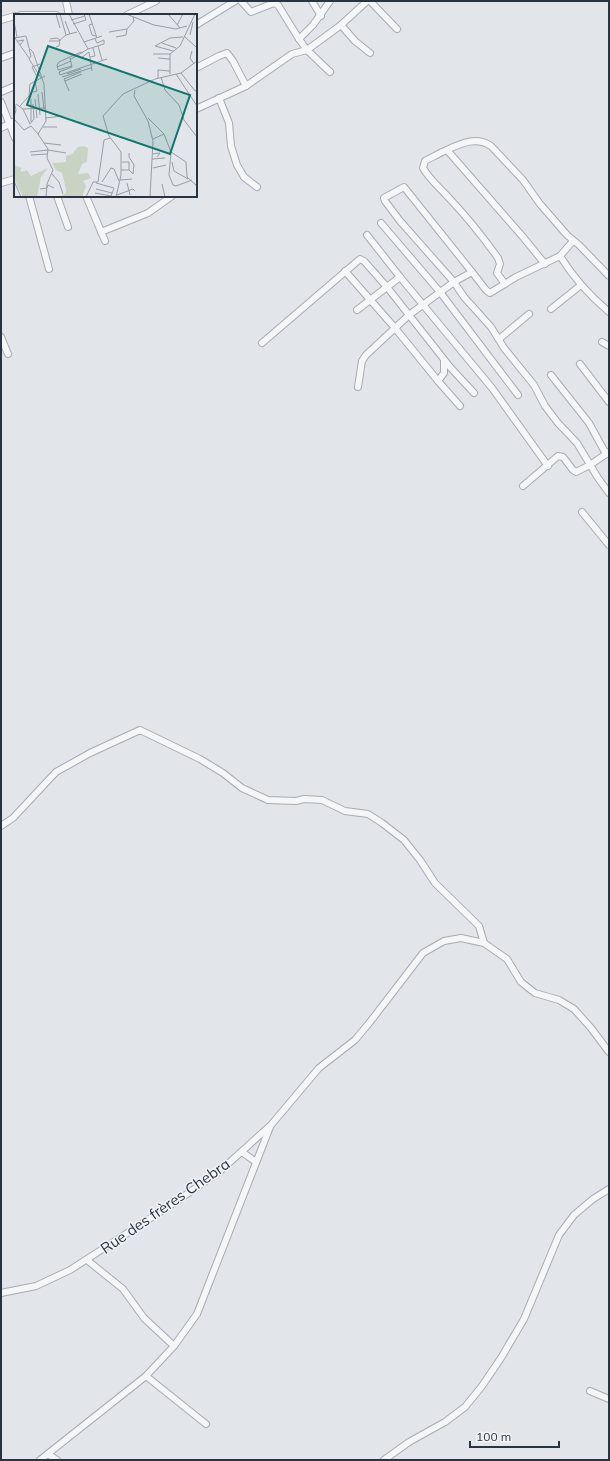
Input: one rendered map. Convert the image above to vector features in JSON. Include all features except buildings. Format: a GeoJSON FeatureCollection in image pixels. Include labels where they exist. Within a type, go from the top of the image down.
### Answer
{"type":"FeatureCollection","features":[{"type":"Feature","properties":{"kind":"street"},"geometry":{"type":"LineString","coordinates":[[66,1],[69,14]]}},
{"type":"Feature","properties":{"kind":"street"},"geometry":{"type":"LineString","coordinates":[[129,14],[156,1]]}},
{"type":"Feature","properties":{"kind":"street"},"geometry":{"type":"LineString","coordinates":[[197,24],[235,1]]}},
{"type":"Feature","properties":{"kind":"street"},"geometry":{"type":"LineString","coordinates":[[241,1],[251,12],[271,3],[276,4],[307,50],[330,72]]}},
{"type":"Feature","properties":{"kind":"street"},"geometry":{"type":"LineString","coordinates":[[312,1],[321,16]]}},
{"type":"Feature","properties":{"kind":"street"},"geometry":{"type":"LineString","coordinates":[[299,39],[321,16],[330,1]]}},
{"type":"Feature","properties":{"kind":"street"},"geometry":{"type":"LineString","coordinates":[[197,109],[246,86],[292,54],[307,50],[341,24],[367,1]]}},
{"type":"Feature","properties":{"kind":"street"},"geometry":{"type":"LineString","coordinates":[[370,1],[397,29]]}},
{"type":"Feature","properties":{"kind":"street"},"geometry":{"type":"LineString","coordinates":[[143,8],[146,14]]}},
{"type":"Feature","properties":{"kind":"street"},"geometry":{"type":"LineString","coordinates":[[1,20],[14,16]]}},
{"type":"Feature","properties":{"kind":"street"},"geometry":{"type":"LineString","coordinates":[[341,24],[355,41],[370,53]]}},
{"type":"Feature","properties":{"kind":"street"},"geometry":{"type":"LineString","coordinates":[[1,58],[14,53]]}},
{"type":"Feature","properties":{"kind":"street"},"geometry":{"type":"LineString","coordinates":[[197,67],[227,53],[233,61],[246,86]]}},
{"type":"Feature","properties":{"kind":"street"},"geometry":{"type":"LineString","coordinates":[[1,92],[14,86]]}},
{"type":"Feature","properties":{"kind":"street"},"geometry":{"type":"LineString","coordinates":[[219,98],[229,123],[231,146],[237,165],[244,178],[257,187]]}},
{"type":"Feature","properties":{"kind":"street"},"geometry":{"type":"LineString","coordinates":[[1,102],[12,122],[14,133]]}},
{"type":"Feature","properties":{"kind":"street"},"geometry":{"type":"LineString","coordinates":[[1,128],[12,122]]}},
{"type":"Feature","properties":{"kind":"street"},"geometry":{"type":"LineString","coordinates":[[505,284],[497,273],[500,264],[498,258],[470,222],[449,198],[439,190],[423,168],[425,161],[459,144],[476,141],[486,143],[491,146],[523,180],[540,204],[567,235],[609,276]]}},
{"type":"Feature","properties":{"kind":"street"},"geometry":{"type":"LineString","coordinates":[[447,150],[545,264]]}},
{"type":"Feature","properties":{"kind":"street"},"geometry":{"type":"LineString","coordinates":[[1,183],[14,179]]}},
{"type":"Feature","properties":{"kind":"street"},"geometry":{"type":"LineString","coordinates":[[574,241],[560,256],[516,277],[495,291],[488,293],[404,187],[384,198],[400,220],[454,282],[464,297],[486,322],[511,357],[534,385],[558,423],[573,438],[598,478],[609,492]]}},
{"type":"Feature","properties":{"kind":"street"},"geometry":{"type":"LineString","coordinates":[[29,197],[49,269]]}},
{"type":"Feature","properties":{"kind":"street"},"geometry":{"type":"LineString","coordinates":[[57,197],[68,227]]}},
{"type":"Feature","properties":{"kind":"street"},"geometry":{"type":"LineString","coordinates":[[86,197],[105,241]]}},
{"type":"Feature","properties":{"kind":"street"},"geometry":{"type":"LineString","coordinates":[[101,232],[148,213],[171,197]]}},
{"type":"Feature","properties":{"kind":"street"},"geometry":{"type":"LineString","coordinates":[[381,223],[440,292],[518,395]]}},
{"type":"Feature","properties":{"kind":"street"},"geometry":{"type":"LineString","coordinates":[[367,235],[492,388],[548,466]]}},
{"type":"Feature","properties":{"kind":"street"},"geometry":{"type":"LineString","coordinates":[[560,256],[581,285],[609,312]]}},
{"type":"Feature","properties":{"kind":"street"},"geometry":{"type":"LineString","coordinates":[[262,343],[360,259],[364,261],[387,287],[444,361],[474,393]]}},
{"type":"Feature","properties":{"kind":"street"},"geometry":{"type":"LineString","coordinates":[[345,271],[460,406]]}},
{"type":"Feature","properties":{"kind":"street"},"geometry":{"type":"LineString","coordinates":[[358,387],[362,361],[366,355],[423,304],[454,282],[472,272]]}},
{"type":"Feature","properties":{"kind":"street"},"geometry":{"type":"LineString","coordinates":[[357,310],[400,277]]}},
{"type":"Feature","properties":{"kind":"street"},"geometry":{"type":"LineString","coordinates":[[551,309],[581,285]]}},
{"type":"Feature","properties":{"kind":"street"},"geometry":{"type":"LineString","coordinates":[[499,339],[528,314]]}},
{"type":"Feature","properties":{"kind":"street"},"geometry":{"type":"LineString","coordinates":[[1,337],[8,354]]}},
{"type":"Feature","properties":{"kind":"street"},"geometry":{"type":"LineString","coordinates":[[602,342],[609,346]]}},
{"type":"Feature","properties":{"kind":"street"},"geometry":{"type":"LineString","coordinates":[[438,381],[444,373],[444,361]]}},
{"type":"Feature","properties":{"kind":"street"},"geometry":{"type":"LineString","coordinates":[[580,364],[609,402]]}},
{"type":"Feature","properties":{"kind":"street"},"geometry":{"type":"LineString","coordinates":[[523,486],[558,456],[560,456],[576,472],[608,453],[589,423],[551,375]]}},
{"type":"Feature","properties":{"kind":"street"},"geometry":{"type":"LineString","coordinates":[[582,512],[609,544]]}},
{"type":"Feature","properties":{"kind":"street"},"geometry":{"type":"LineString","coordinates":[[1,826],[13,818],[56,772],[90,753],[140,730],[200,759],[223,773],[242,788],[268,800],[296,802],[304,799],[322,800],[345,811],[368,814],[404,840],[420,860],[435,883],[479,926],[484,943],[507,959],[521,982],[535,993],[559,1000],[574,1009],[609,1052]]}},
{"type":"Feature","properties":{"kind":"street","name":"Rue des frères Chebra"},"geometry":{"type":"LineString","coordinates":[[1,1293],[36,1286],[70,1270],[183,1197],[220,1171],[271,1125],[319,1068],[355,1040],[423,953],[444,941],[461,938],[484,943]]}},
{"type":"Feature","properties":{"kind":"street"},"geometry":{"type":"LineString","coordinates":[[40,1460],[146,1376],[174,1346],[197,1314],[271,1125]]}},
{"type":"Feature","properties":{"kind":"street"},"geometry":{"type":"LineString","coordinates":[[242,1152],[256,1162]]}},
{"type":"Feature","properties":{"kind":"street"},"geometry":{"type":"LineString","coordinates":[[384,1460],[409,1442],[445,1422],[465,1407],[482,1386],[501,1358],[524,1319],[559,1235],[574,1215],[593,1199],[609,1189]]}},
{"type":"Feature","properties":{"kind":"street"},"geometry":{"type":"LineString","coordinates":[[87,1260],[123,1289],[144,1318],[174,1346]]}},
{"type":"Feature","properties":{"kind":"street"},"geometry":{"type":"LineString","coordinates":[[146,1376],[206,1424]]}},
{"type":"Feature","properties":{"kind":"street"},"geometry":{"type":"LineString","coordinates":[[590,1391],[609,1399]]}},
{"type":"Feature","properties":{"kind":"street"},"geometry":{"type":"LineString","coordinates":[[48,1454],[58,1460]]}}]}
